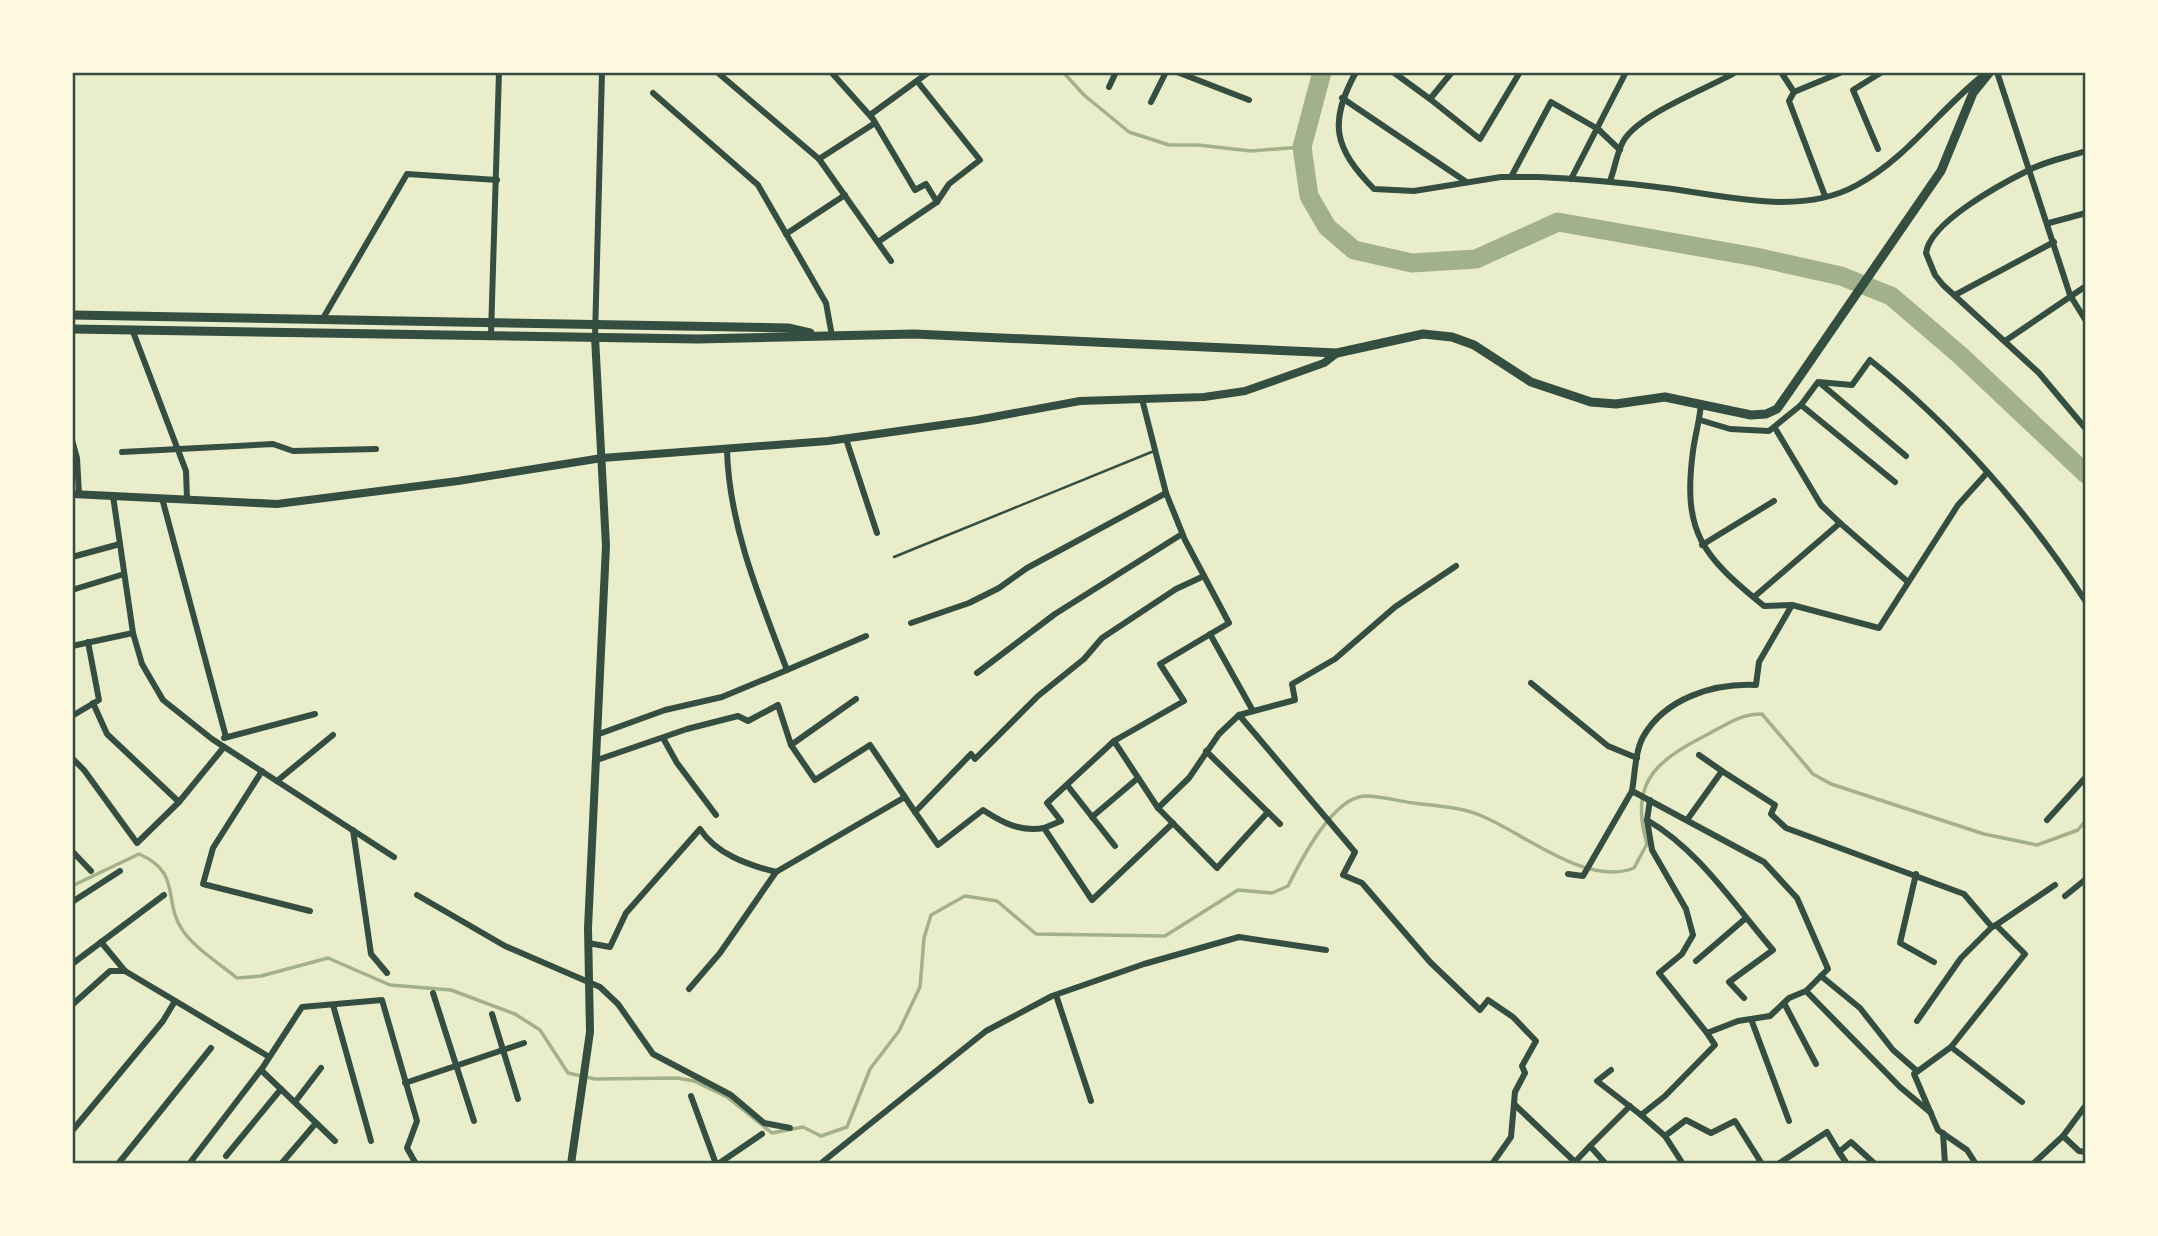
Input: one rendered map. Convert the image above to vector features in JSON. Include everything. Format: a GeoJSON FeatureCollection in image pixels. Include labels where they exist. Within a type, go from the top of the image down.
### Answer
{"type":"FeatureCollection","features":[{"type":"Feature","properties":{"kind":"main road"},"geometry":{"type":"LineString","coordinates":[[72,329],[596,337],[914,334],[1337,353],[1423,334],[1452,337],[1474,345],[1531,382],[1580,400],[1616,404],[1665,397],[1735,412],[1766,414],[1777,409],[1927,194],[1956,139],[1973,93],[1989,72]]}},
{"type":"Feature","properties":{"kind":"main road"},"geometry":{"type":"LineString","coordinates":[[72,314],[788,328],[828,336]]}},
{"type":"Feature","properties":{"kind":"street"},"geometry":{"type":"LineString","coordinates":[[491,334],[499,72]]}},
{"type":"Feature","properties":{"kind":"street"},"geometry":{"type":"LineString","coordinates":[[571,1164],[590,1032],[588,943],[606,546],[595,326],[602,72]]}},
{"type":"Feature","properties":{"kind":"street"},"geometry":{"type":"LineString","coordinates":[[717,72],[819,159],[891,261]]}},
{"type":"Feature","properties":{"kind":"street"},"geometry":{"type":"LineString","coordinates":[[831,72],[875,122],[915,190],[926,184],[937,202]]}},
{"type":"Feature","properties":{"kind":"street"},"geometry":{"type":"LineString","coordinates":[[870,116],[929,72]]}},
{"type":"Feature","properties":{"kind":"street"},"geometry":{"type":"LineString","coordinates":[[1109,87],[1116,72]]}},
{"type":"Feature","properties":{"kind":"street"},"geometry":{"type":"LineString","coordinates":[[1151,102],[1166,72]]}},
{"type":"Feature","properties":{"kind":"street"},"geometry":{"type":"LineString","coordinates":[[1177,72],[1248,100]]}},
{"type":"Feature","properties":{"kind":"street"},"geometry":{"type":"LineString","coordinates":[[1356,72],[1342,98],[1338,130],[1351,165],[1374,189],[1414,191],[1465,181],[1511,177],[1610,181],[1762,201],[1793,202],[1855,187],[1879,172],[1932,127],[1959,94],[1989,72]]}},
{"type":"Feature","properties":{"kind":"street"},"geometry":{"type":"LineString","coordinates":[[1393,72],[1480,139],[1520,72]]}},
{"type":"Feature","properties":{"kind":"street"},"geometry":{"type":"LineString","coordinates":[[1430,99],[1452,72]]}},
{"type":"Feature","properties":{"kind":"street"},"geometry":{"type":"LineString","coordinates":[[1610,181],[1620,150],[1631,131],[1659,110],[1701,92],[1736,72]]}},
{"type":"Feature","properties":{"kind":"street"},"geometry":{"type":"LineString","coordinates":[[1781,72],[1794,92]]}},
{"type":"Feature","properties":{"kind":"street"},"geometry":{"type":"LineString","coordinates":[[1825,196],[1789,101],[1794,92],[1842,72]]}},
{"type":"Feature","properties":{"kind":"street"},"geometry":{"type":"LineString","coordinates":[[1866,72],[1871,79]]}},
{"type":"Feature","properties":{"kind":"street"},"geometry":{"type":"LineString","coordinates":[[1878,149],[1853,90],[1882,72]]}},
{"type":"Feature","properties":{"kind":"street"},"geometry":{"type":"LineString","coordinates":[[1997,72],[2049,223],[2070,295],[2086,321]]}},
{"type":"Feature","properties":{"kind":"street"},"geometry":{"type":"LineString","coordinates":[[1571,179],[1625,74]]}},
{"type":"Feature","properties":{"kind":"street"},"geometry":{"type":"LineString","coordinates":[[878,242],[937,202],[949,184],[980,160],[917,80]]}},
{"type":"Feature","properties":{"kind":"street"},"geometry":{"type":"LineString","coordinates":[[653,93],[758,185],[826,303],[828,336]]}},
{"type":"Feature","properties":{"kind":"street"},"geometry":{"type":"LineString","coordinates":[[1342,98],[1465,181]]}},
{"type":"Feature","properties":{"kind":"street"},"geometry":{"type":"LineString","coordinates":[[1511,177],[1551,102],[1598,129],[1620,150]]}},
{"type":"Feature","properties":{"kind":"street"},"geometry":{"type":"LineString","coordinates":[[819,159],[875,122]]}},
{"type":"Feature","properties":{"kind":"street"},"geometry":{"type":"LineString","coordinates":[[2086,151],[2030,169],[1953,216],[1927,242],[1929,263],[1935,275],[2039,373],[2086,429]]}},
{"type":"Feature","properties":{"kind":"street"},"geometry":{"type":"LineString","coordinates":[[322,320],[407,174],[497,180]]}},
{"type":"Feature","properties":{"kind":"street"},"geometry":{"type":"LineString","coordinates":[[786,234],[845,195]]}},
{"type":"Feature","properties":{"kind":"street"},"geometry":{"type":"LineString","coordinates":[[2049,223],[2086,213]]}},
{"type":"Feature","properties":{"kind":"street"},"geometry":{"type":"LineString","coordinates":[[1955,295],[2054,242]]}},
{"type":"Feature","properties":{"kind":"street"},"geometry":{"type":"LineString","coordinates":[[2005,341],[2086,286]]}},
{"type":"Feature","properties":{"kind":"street"},"geometry":{"type":"LineString","coordinates":[[132,329],[186,471],[187,499]]}},
{"type":"Feature","properties":{"kind":"street"},"geometry":{"type":"LineString","coordinates":[[72,440],[77,458],[75,494],[277,504],[458,481],[602,458],[846,439],[977,421],[1080,401],[1204,397],[1245,391],[1324,363],[1337,353]]}},
{"type":"Feature","properties":{"kind":"street"},"geometry":{"type":"LineString","coordinates":[[1818,382],[1852,385],[1870,360],[1900,384],[1956,439],[1986,474],[2067,570],[2086,602]]}},
{"type":"Feature","properties":{"kind":"street"},"geometry":{"type":"LineString","coordinates":[[1700,420],[1750,432],[1769,431],[1801,405],[1818,382]]}},
{"type":"Feature","properties":{"kind":"street"},"geometry":{"type":"LineString","coordinates":[[1818,382],[1906,456]]}},
{"type":"Feature","properties":{"kind":"street"},"geometry":{"type":"LineString","coordinates":[[597,760],[663,737],[738,716],[748,721],[778,705],[791,745],[815,780],[870,745],[938,845],[983,810],[1001,822],[1027,831],[1061,821],[1047,803],[1114,741],[1184,701],[1160,664],[1229,623],[1182,534],[1166,493],[1142,399]]}},
{"type":"Feature","properties":{"kind":"street"},"geometry":{"type":"LineString","coordinates":[[1701,403],[1690,486],[1695,528],[1702,545],[1720,570],[1764,606],[1792,605],[1879,628],[1960,502],[1986,474]]}},
{"type":"Feature","properties":{"kind":"street"},"geometry":{"type":"LineString","coordinates":[[1801,405],[1895,482]]}},
{"type":"Feature","properties":{"kind":"street"},"geometry":{"type":"LineString","coordinates":[[1775,428],[1821,505],[1908,582]]}},
{"type":"Feature","properties":{"kind":"street"},"geometry":{"type":"LineString","coordinates":[[846,439],[877,533]]}},
{"type":"Feature","properties":{"kind":"street"},"geometry":{"type":"LineString","coordinates":[[122,452],[273,444],[293,451],[376,449]]}},
{"type":"Feature","properties":{"kind":"street"},"geometry":{"type":"LineString","coordinates":[[727,450],[728,488],[743,547],[788,670]]}},
{"type":"Feature","properties":{"kind":"street"},"geometry":{"type":"LineString","coordinates":[[911,623],[969,603],[999,588],[1027,568],[1166,493]]}},
{"type":"Feature","properties":{"kind":"street"},"geometry":{"type":"LineString","coordinates":[[113,496],[133,633],[142,664],[163,701],[216,742],[394,857]]}},
{"type":"Feature","properties":{"kind":"street"},"geometry":{"type":"LineString","coordinates":[[162,498],[226,737]]}},
{"type":"Feature","properties":{"kind":"street"},"geometry":{"type":"LineString","coordinates":[[1702,545],[1774,501]]}},
{"type":"Feature","properties":{"kind":"street"},"geometry":{"type":"LineString","coordinates":[[1754,597],[1840,523]]}},
{"type":"Feature","properties":{"kind":"street"},"geometry":{"type":"LineString","coordinates":[[977,673],[1055,614],[1182,534]]}},
{"type":"Feature","properties":{"kind":"street"},"geometry":{"type":"LineString","coordinates":[[72,557],[120,544]]}},
{"type":"Feature","properties":{"kind":"street"},"geometry":{"type":"LineString","coordinates":[[1158,808],[1189,778],[1206,751],[1239,715],[1295,700],[1293,684],[1335,659],[1395,607],[1456,566]]}},
{"type":"Feature","properties":{"kind":"street"},"geometry":{"type":"LineString","coordinates":[[72,590],[124,574]]}},
{"type":"Feature","properties":{"kind":"street"},"geometry":{"type":"LineString","coordinates":[[915,813],[971,754],[975,759],[1038,696],[1084,659],[1102,638],[1176,589],[1204,576]]}},
{"type":"Feature","properties":{"kind":"street"},"geometry":{"type":"LineString","coordinates":[[1568,874],[1583,876],[1593,862],[1632,791],[1642,739],[1658,716],[1673,704],[1726,684],[1756,685],[1759,662],[1792,605]]}},
{"type":"Feature","properties":{"kind":"street"},"geometry":{"type":"LineString","coordinates":[[72,646],[133,633]]}},
{"type":"Feature","properties":{"kind":"street"},"geometry":{"type":"LineString","coordinates":[[1210,634],[1253,711]]}},
{"type":"Feature","properties":{"kind":"street"},"geometry":{"type":"LineString","coordinates":[[599,734],[665,710],[722,697],[866,636]]}},
{"type":"Feature","properties":{"kind":"street"},"geometry":{"type":"LineString","coordinates":[[72,716],[99,700],[88,642]]}},
{"type":"Feature","properties":{"kind":"street"},"geometry":{"type":"LineString","coordinates":[[1531,682],[1608,746],[1637,758]]}},
{"type":"Feature","properties":{"kind":"street"},"geometry":{"type":"LineString","coordinates":[[791,745],[856,699]]}},
{"type":"Feature","properties":{"kind":"street"},"geometry":{"type":"LineString","coordinates":[[93,703],[107,734],[179,802]]}},
{"type":"Feature","properties":{"kind":"street"},"geometry":{"type":"LineString","coordinates":[[216,742],[315,714]]}},
{"type":"Feature","properties":{"kind":"street"},"geometry":{"type":"LineString","coordinates":[[1239,715],[1354,852],[1343,875],[1362,883],[1430,962],[1480,1010],[1488,1000],[1513,1017],[1536,1041],[1522,1066],[1525,1073],[1515,1092],[1511,1137],[1492,1164]]}},
{"type":"Feature","properties":{"kind":"street"},"geometry":{"type":"LineString","coordinates":[[277,781],[333,735]]}},
{"type":"Feature","properties":{"kind":"street"},"geometry":{"type":"LineString","coordinates":[[663,737],[677,763],[716,815]]}},
{"type":"Feature","properties":{"kind":"street"},"geometry":{"type":"LineString","coordinates":[[1114,741],[1158,808],[1217,868],[1268,812]]}},
{"type":"Feature","properties":{"kind":"street"},"geometry":{"type":"LineString","coordinates":[[72,758],[137,842],[179,802],[224,747]]}},
{"type":"Feature","properties":{"kind":"street"},"geometry":{"type":"LineString","coordinates":[[1206,751],[1280,824]]}},
{"type":"Feature","properties":{"kind":"street"},"geometry":{"type":"LineString","coordinates":[[1699,755],[1774,805],[1771,814],[1786,828],[1964,894],[2025,954],[1951,1047],[1914,1074],[1943,1133],[1967,1150],[1976,1164]]}},
{"type":"Feature","properties":{"kind":"street"},"geometry":{"type":"LineString","coordinates":[[262,771],[213,848],[203,884],[310,911]]}},
{"type":"Feature","properties":{"kind":"street"},"geometry":{"type":"LineString","coordinates":[[1686,820],[1721,771]]}},
{"type":"Feature","properties":{"kind":"street"},"geometry":{"type":"LineString","coordinates":[[2047,820],[2086,777]]}},
{"type":"Feature","properties":{"kind":"street"},"geometry":{"type":"LineString","coordinates":[[1092,817],[1138,778]]}},
{"type":"Feature","properties":{"kind":"street"},"geometry":{"type":"LineString","coordinates":[[1067,785],[1115,846]]}},
{"type":"Feature","properties":{"kind":"street"},"geometry":{"type":"LineString","coordinates":[[1632,791],[1764,863],[1797,898],[1828,969],[1806,991],[1784,1003],[1770,1016],[1707,1033]]}},
{"type":"Feature","properties":{"kind":"street"},"geometry":{"type":"LineString","coordinates":[[689,989],[720,953],[776,872],[905,797]]}},
{"type":"Feature","properties":{"kind":"street"},"geometry":{"type":"LineString","coordinates":[[1641,1115],[1665,1097],[1715,1045],[1659,973],[1682,954],[1693,935],[1686,909],[1652,850],[1647,820],[1650,800]]}},
{"type":"Feature","properties":{"kind":"street"},"geometry":{"type":"LineString","coordinates":[[1647,820],[1667,832],[1704,868],[1773,950],[1729,982],[1744,998]]}},
{"type":"Feature","properties":{"kind":"street"},"geometry":{"type":"LineString","coordinates":[[1044,828],[1092,900],[1173,823]]}},
{"type":"Feature","properties":{"kind":"street"},"geometry":{"type":"LineString","coordinates":[[588,943],[610,947],[626,913],[700,829],[711,846],[749,865],[776,872]]}},
{"type":"Feature","properties":{"kind":"street"},"geometry":{"type":"LineString","coordinates":[[353,830],[371,954],[387,974]]}},
{"type":"Feature","properties":{"kind":"street"},"geometry":{"type":"LineString","coordinates":[[72,851],[91,871]]}},
{"type":"Feature","properties":{"kind":"street"},"geometry":{"type":"LineString","coordinates":[[72,902],[120,871]]}},
{"type":"Feature","properties":{"kind":"street"},"geometry":{"type":"LineString","coordinates":[[1916,874],[1900,943],[1934,962]]}},
{"type":"Feature","properties":{"kind":"street"},"geometry":{"type":"LineString","coordinates":[[2065,896],[2086,879]]}},
{"type":"Feature","properties":{"kind":"street"},"geometry":{"type":"LineString","coordinates":[[1917,1021],[1961,958],[1994,926],[2055,885]]}},
{"type":"Feature","properties":{"kind":"street"},"geometry":{"type":"LineString","coordinates":[[72,964],[164,895]]}},
{"type":"Feature","properties":{"kind":"street"},"geometry":{"type":"LineString","coordinates":[[416,895],[505,946],[600,986],[616,1003],[653,1054],[732,1095],[764,1123],[790,1128]]}},
{"type":"Feature","properties":{"kind":"street"},"geometry":{"type":"LineString","coordinates":[[1696,961],[1746,918]]}},
{"type":"Feature","properties":{"kind":"street"},"geometry":{"type":"LineString","coordinates":[[820,1164],[986,1031],[1056,995],[1144,964],[1239,937],[1326,950]]}},
{"type":"Feature","properties":{"kind":"street"},"geometry":{"type":"LineString","coordinates":[[101,942],[125,971],[266,1055]]}},
{"type":"Feature","properties":{"kind":"street"},"geometry":{"type":"LineString","coordinates":[[72,1005],[110,971],[125,971]]}},
{"type":"Feature","properties":{"kind":"street"},"geometry":{"type":"LineString","coordinates":[[1821,975],[1860,1008],[1893,1051],[1917,1072]]}},
{"type":"Feature","properties":{"kind":"street"},"geometry":{"type":"LineString","coordinates":[[1806,991],[1900,1087],[1931,1113]]}},
{"type":"Feature","properties":{"kind":"street"},"geometry":{"type":"LineString","coordinates":[[433,993],[474,1121]]}},
{"type":"Feature","properties":{"kind":"street"},"geometry":{"type":"LineString","coordinates":[[1056,995],[1091,1101]]}},
{"type":"Feature","properties":{"kind":"street"},"geometry":{"type":"LineString","coordinates":[[189,1164],[261,1070],[302,1007],[382,1000],[417,1121],[407,1148],[416,1164]]}},
{"type":"Feature","properties":{"kind":"street"},"geometry":{"type":"LineString","coordinates":[[72,1131],[163,1021],[175,1001]]}},
{"type":"Feature","properties":{"kind":"street"},"geometry":{"type":"LineString","coordinates":[[1784,1003],[1816,1064]]}},
{"type":"Feature","properties":{"kind":"street"},"geometry":{"type":"LineString","coordinates":[[333,1004],[371,1142]]}},
{"type":"Feature","properties":{"kind":"street"},"geometry":{"type":"LineString","coordinates":[[492,1014],[517,1099]]}},
{"type":"Feature","properties":{"kind":"street"},"geometry":{"type":"LineString","coordinates":[[1751,1019],[1789,1121]]}},
{"type":"Feature","properties":{"kind":"street"},"geometry":{"type":"LineString","coordinates":[[404,1083],[524,1043]]}},
{"type":"Feature","properties":{"kind":"street"},"geometry":{"type":"LineString","coordinates":[[1951,1047],[2022,1102]]}},
{"type":"Feature","properties":{"kind":"street"},"geometry":{"type":"LineString","coordinates":[[118,1164],[211,1048]]}},
{"type":"Feature","properties":{"kind":"street"},"geometry":{"type":"LineString","coordinates":[[295,1102],[321,1068]]}},
{"type":"Feature","properties":{"kind":"street"},"geometry":{"type":"LineString","coordinates":[[261,1070],[335,1141]]}},
{"type":"Feature","properties":{"kind":"street"},"geometry":{"type":"LineString","coordinates":[[1611,1070],[1597,1082],[1665,1136],[1683,1164]]}},
{"type":"Feature","properties":{"kind":"street"},"geometry":{"type":"LineString","coordinates":[[226,1156],[281,1090]]}},
{"type":"Feature","properties":{"kind":"street"},"geometry":{"type":"LineString","coordinates":[[691,1096],[717,1164],[762,1134]]}},
{"type":"Feature","properties":{"kind":"street"},"geometry":{"type":"LineString","coordinates":[[1514,1104],[1574,1163],[1630,1106]]}},
{"type":"Feature","properties":{"kind":"street"},"geometry":{"type":"LineString","coordinates":[[2033,1164],[2063,1136],[2086,1105]]}},
{"type":"Feature","properties":{"kind":"street"},"geometry":{"type":"LineString","coordinates":[[1665,1136],[1686,1120],[1711,1133],[1735,1121],[1762,1164]]}},
{"type":"Feature","properties":{"kind":"street"},"geometry":{"type":"LineString","coordinates":[[281,1164],[316,1123]]}},
{"type":"Feature","properties":{"kind":"street"},"geometry":{"type":"LineString","coordinates":[[1778,1164],[1827,1132],[1847,1164]]}},
{"type":"Feature","properties":{"kind":"street"},"geometry":{"type":"LineString","coordinates":[[1943,1133],[1945,1164]]}},
{"type":"Feature","properties":{"kind":"street"},"geometry":{"type":"LineString","coordinates":[[2063,1136],[2079,1151],[2086,1152]]}},
{"type":"Feature","properties":{"kind":"street"},"geometry":{"type":"LineString","coordinates":[[1839,1153],[1851,1142],[1875,1164]]}},
{"type":"Feature","properties":{"kind":"street"},"geometry":{"type":"LineString","coordinates":[[1590,1146],[1606,1164]]}},
{"type":"Feature","properties":{"kind":"lane"},"geometry":{"type":"LineString","coordinates":[[894,556],[1155,450]]}},
{"type":"Feature","properties":{"kind":"waterway"},"geometry":{"type":"LineString","coordinates":[[1063,72],[1084,95],[1129,132],[1169,145],[1198,145],[1251,151],[1302,147]]}},
{"type":"Feature","properties":{"kind":"waterway"},"geometry":{"type":"LineString","coordinates":[[1322,72],[1302,147],[1309,196],[1327,227],[1354,250],[1412,263],[1476,259],[1558,222],[1756,257],[1841,276],[1891,296],[1961,356],[2086,474]]}},
{"type":"Feature","properties":{"kind":"waterway"},"geometry":{"type":"LineString","coordinates":[[72,886],[139,854],[153,862],[167,879],[173,909],[183,931],[201,950],[237,978],[261,976],[328,958],[390,985],[451,990],[515,1014],[540,1030],[568,1073],[595,1079],[677,1078],[694,1081],[727,1097],[772,1133],[803,1127],[821,1136],[847,1127],[870,1069],[899,1031],[920,987],[924,938],[931,915],[965,896],[997,901],[1036,934],[1165,936],[1238,890],[1272,893],[1288,886],[1310,846],[1330,818],[1353,799],[1365,796],[1474,813],[1577,865],[1616,872],[1634,868],[1647,844],[1642,821],[1642,802],[1653,773],[1693,742],[1736,720],[1762,714],[1813,774],[1831,784],[1984,834],[2037,845],[2078,830],[2086,820]]}}]}
